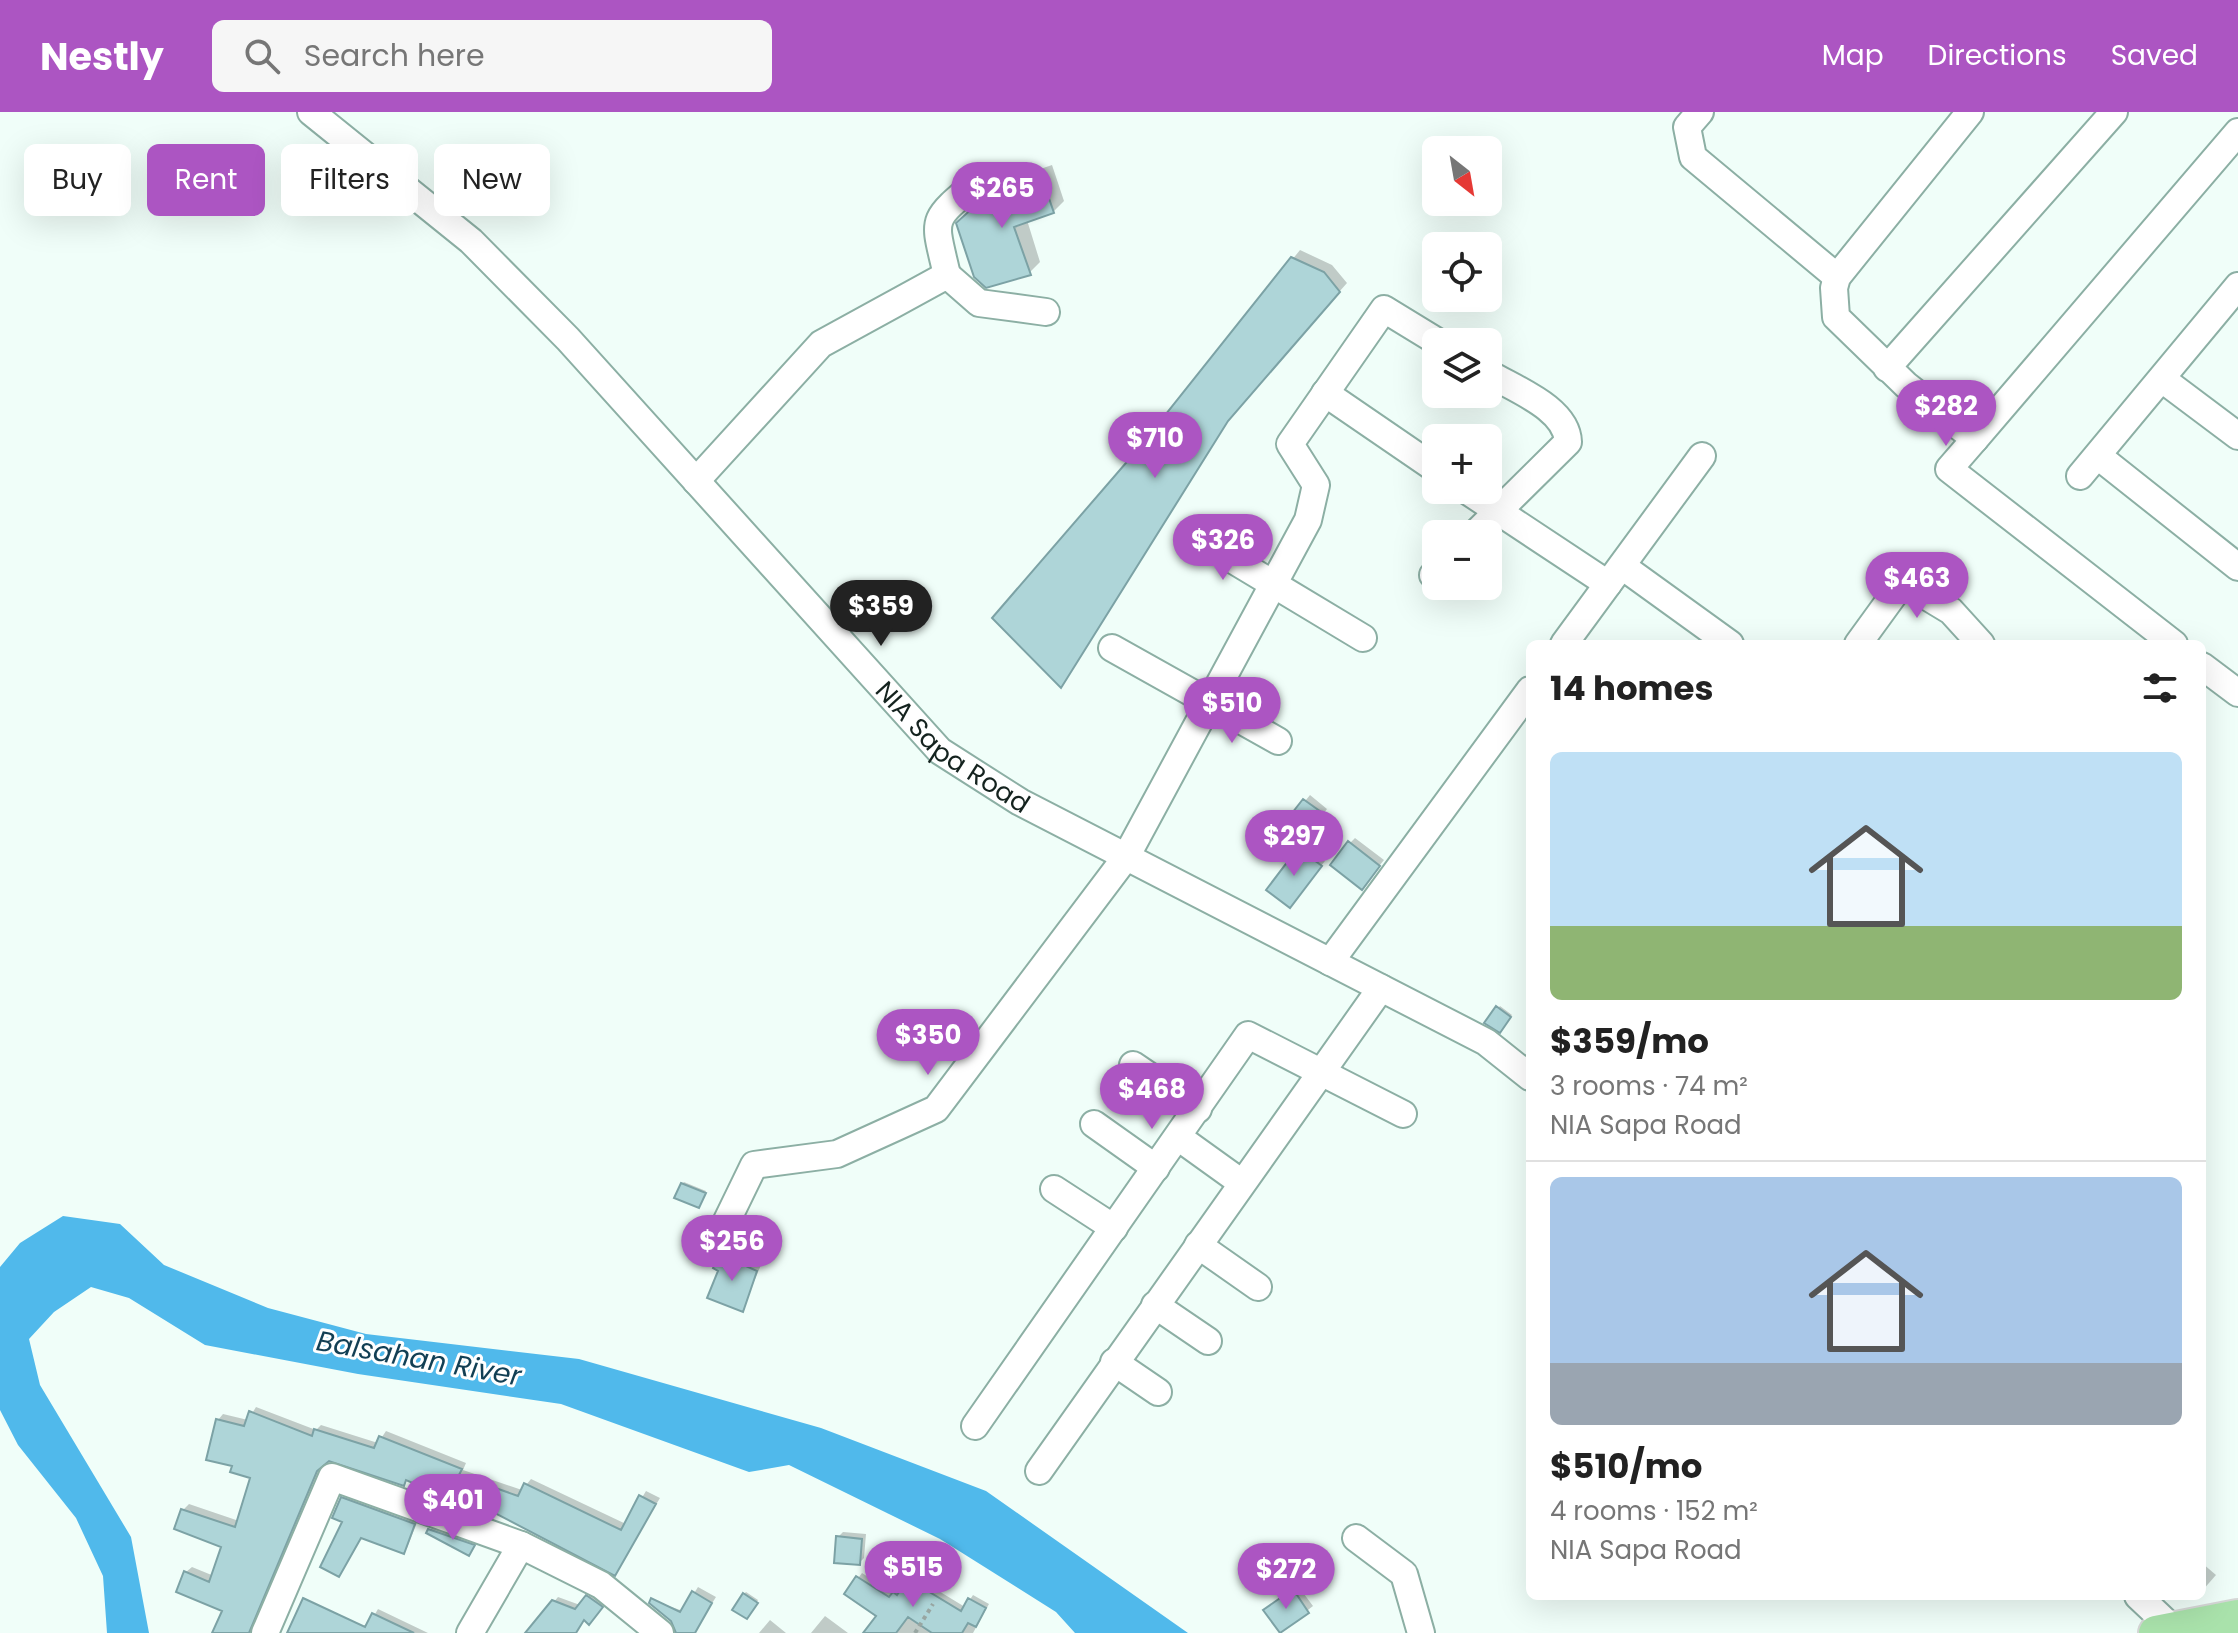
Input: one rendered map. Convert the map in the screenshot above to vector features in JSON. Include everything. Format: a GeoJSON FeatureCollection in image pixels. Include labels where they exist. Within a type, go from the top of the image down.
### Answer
{"type":"FeatureCollection","features":[{"type":"Feature","properties":{"kind":"main road"},"geometry":{"type":"LineString","coordinates":[[2165,1631],[2238,1617]]}},
{"type":"Feature","properties":{"kind":"street","name":"NIA Sapa Road"},"geometry":{"type":"LineString","coordinates":[[311,112],[471,241],[568,339],[940,751],[1020,802],[1486,1042],[1526,1074]]}},
{"type":"Feature","properties":{"kind":"street"},"geometry":{"type":"LineString","coordinates":[[1700,112],[1687,127],[1693,157],[1837,277]]}},
{"type":"Feature","properties":{"kind":"street"},"geometry":{"type":"LineString","coordinates":[[1970,112],[1837,277],[1834,288],[1836,317],[1887,368],[1975,439]]}},
{"type":"Feature","properties":{"kind":"street"},"geometry":{"type":"LineString","coordinates":[[1887,368],[2114,112]]}},
{"type":"Feature","properties":{"kind":"street"},"geometry":{"type":"LineString","coordinates":[[2169,640],[1949,469],[2238,132]]}},
{"type":"Feature","properties":{"kind":"street"},"geometry":{"type":"LineString","coordinates":[[975,184],[938,216],[936,227],[947,275],[979,303],[1046,312]]}},
{"type":"Feature","properties":{"kind":"street"},"geometry":{"type":"LineString","coordinates":[[696,481],[821,344],[947,275]]}},
{"type":"Feature","properties":{"kind":"street"},"geometry":{"type":"LineString","coordinates":[[2233,301],[2089,466],[2238,567]]}},
{"type":"Feature","properties":{"kind":"street"},"geometry":{"type":"LineString","coordinates":[[720,1235],[754,1165],[837,1154],[936,1109],[1126,857],[1272,581],[1308,520],[1316,485],[1290,444],[1384,309],[1422,332]]}},
{"type":"Feature","properties":{"kind":"street"},"geometry":{"type":"LineString","coordinates":[[2162,379],[2238,436]]}},
{"type":"Feature","properties":{"kind":"street"},"geometry":{"type":"LineString","coordinates":[[1490,520],[1568,442],[1567,432],[1556,415],[1502,382]]}},
{"type":"Feature","properties":{"kind":"street"},"geometry":{"type":"LineString","coordinates":[[1325,393],[1422,459]]}},
{"type":"Feature","properties":{"kind":"street"},"geometry":{"type":"LineString","coordinates":[[1567,640],[1702,456]]}},
{"type":"Feature","properties":{"kind":"street"},"geometry":{"type":"LineString","coordinates":[[1486,504],[1615,575],[1723,640]]}},
{"type":"Feature","properties":{"kind":"street"},"geometry":{"type":"LineString","coordinates":[[1200,540],[1363,638]]}},
{"type":"Feature","properties":{"kind":"street"},"geometry":{"type":"LineString","coordinates":[[1861,640],[1903,582],[1951,611],[1977,640]]}},
{"type":"Feature","properties":{"kind":"street"},"geometry":{"type":"LineString","coordinates":[[1112,648],[1278,741]]}},
{"type":"Feature","properties":{"kind":"street"},"geometry":{"type":"LineString","coordinates":[[2206,669],[2238,693]]}},
{"type":"Feature","properties":{"kind":"street"},"geometry":{"type":"LineString","coordinates":[[1330,962],[1526,695]]}},
{"type":"Feature","properties":{"kind":"street"},"geometry":{"type":"LineString","coordinates":[[1039,1471],[1381,988]]}},
{"type":"Feature","properties":{"kind":"street"},"geometry":{"type":"LineString","coordinates":[[975,1426],[1248,1035],[1403,1114]]}},
{"type":"Feature","properties":{"kind":"street"},"geometry":{"type":"LineString","coordinates":[[1133,1065],[1198,1109]]}},
{"type":"Feature","properties":{"kind":"street"},"geometry":{"type":"LineString","coordinates":[[1094,1124],[1156,1168]]}},
{"type":"Feature","properties":{"kind":"street"},"geometry":{"type":"LineString","coordinates":[[1178,1137],[1242,1183]]}},
{"type":"Feature","properties":{"kind":"street"},"geometry":{"type":"LineString","coordinates":[[1054,1189],[1114,1228]]}},
{"type":"Feature","properties":{"kind":"street"},"geometry":{"type":"LineString","coordinates":[[1198,1245],[1258,1287]]}},
{"type":"Feature","properties":{"kind":"street"},"geometry":{"type":"LineString","coordinates":[[1155,1305],[1208,1341]]}},
{"type":"Feature","properties":{"kind":"street"},"geometry":{"type":"LineString","coordinates":[[1114,1362],[1158,1392]]}},
{"type":"Feature","properties":{"kind":"street"},"geometry":{"type":"LineString","coordinates":[[265,1633],[332,1477],[521,1545],[601,1585],[660,1633]]}},
{"type":"Feature","properties":{"kind":"street"},"geometry":{"type":"LineString","coordinates":[[1356,1538],[1404,1574],[1421,1633]]}},
{"type":"Feature","properties":{"kind":"street"},"geometry":{"type":"LineString","coordinates":[[470,1633],[521,1545]]}},
{"type":"Feature","properties":{"kind":"street"},"geometry":{"type":"LineString","coordinates":[[2141,1600],[2165,1631]]}},
{"type":"Feature","properties":{"kind":"path"},"geometry":{"type":"LineString","coordinates":[[915,1633],[933,1604]]}},
{"type":"Feature","properties":{"kind":"water","name":"Balsahan River"},"geometry":{"type":"Polygon","coordinates":[[[63,1216],[120,1224],[164,1265],[268,1308],[366,1334],[579,1359],[821,1428],[986,1491],[1188,1633],[1075,1633],[1056,1612],[940,1539],[789,1465],[749,1472],[561,1404],[358,1374],[205,1345],[129,1298],[91,1287],[54,1312],[29,1339],[40,1385],[131,1537],[149,1633],[107,1633],[103,1576],[76,1518],[18,1445],[0,1410],[0,1267],[20,1243],[63,1216]]]}},
{"type":"Feature","properties":{"kind":"building"},"geometry":{"type":"Polygon","coordinates":[[[1041,175],[1054,213],[1014,227],[1031,275],[986,288],[974,277],[956,223],[986,196],[991,181],[1003,177],[1006,187],[1041,175]]]}},
{"type":"Feature","properties":{"kind":"building"},"geometry":{"type":"Polygon","coordinates":[[[1291,257],[1324,272],[1340,292],[1228,421],[1061,688],[992,618],[1138,449],[1291,257]]]}},
{"type":"Feature","properties":{"kind":"building"},"geometry":{"type":"Polygon","coordinates":[[[1303,799],[1324,814],[1303,842],[1282,826],[1303,799]]]}},
{"type":"Feature","properties":{"kind":"building"},"geometry":{"type":"Polygon","coordinates":[[[1348,841],[1380,866],[1362,890],[1330,865],[1348,841]]]}},
{"type":"Feature","properties":{"kind":"building"},"geometry":{"type":"Polygon","coordinates":[[[1298,848],[1322,866],[1290,908],[1266,890],[1298,848]]]}},
{"type":"Feature","properties":{"kind":"building"},"geometry":{"type":"Polygon","coordinates":[[[1496,1006],[1511,1017],[1500,1033],[1484,1023],[1496,1006]]]}},
{"type":"Feature","properties":{"kind":"building"},"geometry":{"type":"Polygon","coordinates":[[[681,1183],[706,1193],[699,1208],[674,1198],[681,1183]]]}},
{"type":"Feature","properties":{"kind":"building"},"geometry":{"type":"Polygon","coordinates":[[[720,1254],[757,1271],[743,1312],[707,1298],[718,1271],[713,1268],[720,1254]]]}},
{"type":"Feature","properties":{"kind":"building"},"geometry":{"type":"Polygon","coordinates":[[[249,1411],[312,1436],[314,1429],[374,1448],[379,1436],[462,1469],[459,1475],[518,1496],[524,1483],[621,1530],[639,1495],[656,1504],[615,1576],[493,1512],[491,1515],[423,1484],[422,1487],[406,1480],[404,1486],[329,1461],[317,1471],[249,1633],[212,1633],[222,1611],[176,1592],[184,1571],[209,1582],[221,1547],[174,1529],[181,1509],[235,1527],[250,1478],[230,1472],[232,1466],[206,1460],[216,1419],[244,1426],[249,1411]]]}},
{"type":"Feature","properties":{"kind":"building"},"geometry":{"type":"Polygon","coordinates":[[[341,1497],[415,1524],[404,1554],[361,1538],[339,1577],[320,1567],[342,1522],[332,1518],[341,1497]]]}},
{"type":"Feature","properties":{"kind":"building"},"geometry":{"type":"Polygon","coordinates":[[[428,1529],[475,1545],[469,1556],[426,1533],[428,1529]]]}},
{"type":"Feature","properties":{"kind":"building"},"geometry":{"type":"Polygon","coordinates":[[[836,1536],[862,1539],[860,1565],[834,1563],[836,1536]]]}},
{"type":"Feature","properties":{"kind":"building"},"geometry":{"type":"Polygon","coordinates":[[[856,1576],[889,1597],[893,1592],[897,1595],[908,1579],[961,1611],[968,1598],[986,1608],[976,1627],[968,1623],[962,1633],[932,1633],[908,1617],[896,1633],[863,1633],[876,1616],[844,1594],[856,1576]]]}},
{"type":"Feature","properties":{"kind":"building"},"geometry":{"type":"Polygon","coordinates":[[[1293,1589],[1309,1613],[1280,1633],[1263,1610],[1293,1589]]]}},
{"type":"Feature","properties":{"kind":"building"},"geometry":{"type":"Polygon","coordinates":[[[692,1591],[712,1603],[695,1633],[676,1633],[671,1621],[649,1603],[651,1598],[680,1612],[692,1591]]]}},
{"type":"Feature","properties":{"kind":"building"},"geometry":{"type":"Polygon","coordinates":[[[743,1593],[758,1603],[747,1619],[732,1610],[743,1593]]]}},
{"type":"Feature","properties":{"kind":"building"},"geometry":{"type":"Polygon","coordinates":[[[586,1595],[603,1607],[589,1625],[584,1620],[576,1633],[525,1633],[552,1600],[575,1609],[586,1595]]]}},
{"type":"Feature","properties":{"kind":"building"},"geometry":{"type":"Polygon","coordinates":[[[303,1598],[365,1627],[372,1613],[414,1633],[287,1633],[303,1598]]]}}]}
